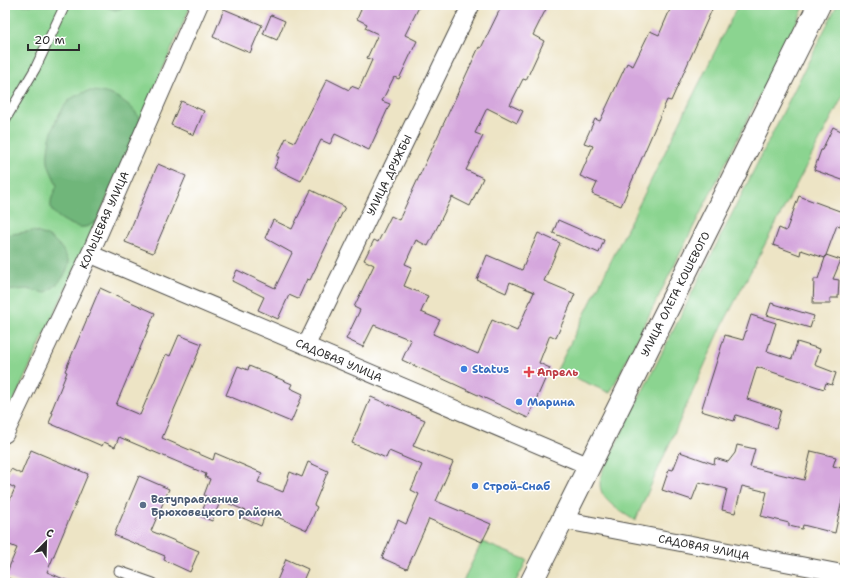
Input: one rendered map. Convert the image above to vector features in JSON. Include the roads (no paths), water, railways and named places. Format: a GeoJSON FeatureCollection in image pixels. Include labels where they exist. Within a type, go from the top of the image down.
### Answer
{"type":"FeatureCollection","features":[{"type":"Feature","properties":{"kind":"street","name":"КОЛЬЦЕВАЯ УЛИЦА"},"geometry":{"type":"LineString","coordinates":[[5,434],[90,254],[199,5]]}},
{"type":"Feature","properties":{"kind":"street","name":"УЛИЦА ДРУЖБЫ"},"geometry":{"type":"LineString","coordinates":[[306,346],[471,5]]}},
{"type":"Feature","properties":{"kind":"street","name":"УЛИЦА ОЛЕГА КОШЕВОГО"},"geometry":{"type":"LineString","coordinates":[[531,583],[819,5]]}},
{"type":"Feature","properties":{"kind":"street","name":"САДОВАЯ УЛИЦА"},"geometry":{"type":"LineString","coordinates":[[90,254],[589,466]]}},
{"type":"Feature","properties":{"kind":"street","name":"САДОВАЯ УЛИЦА"},"geometry":{"type":"LineString","coordinates":[[563,520],[845,574]]}},
{"type":"Feature","properties":{"kind":"lane"},"geometry":{"type":"LineString","coordinates":[[5,120],[35,69],[65,5]]}},
{"type":"Feature","properties":{"kind":"lane"},"geometry":{"type":"LineString","coordinates":[[119,571],[153,583]]}},
{"type":"Feature","properties":{"kind":"place","name":"Status"},"geometry":{"type":"Point","coordinates":[464,369]}},
{"type":"Feature","properties":{"kind":"place","name":"Апрель"},"geometry":{"type":"Point","coordinates":[529,372]}},
{"type":"Feature","properties":{"kind":"place","name":"Марина"},"geometry":{"type":"Point","coordinates":[519,402]}},
{"type":"Feature","properties":{"kind":"place","name":"Строй-Снаб"},"geometry":{"type":"Point","coordinates":[475,486]}},
{"type":"Feature","properties":{"kind":"place","name":"Ветуправление Брюховецкого района"},"geometry":{"type":"Point","coordinates":[143,505]}}]}
